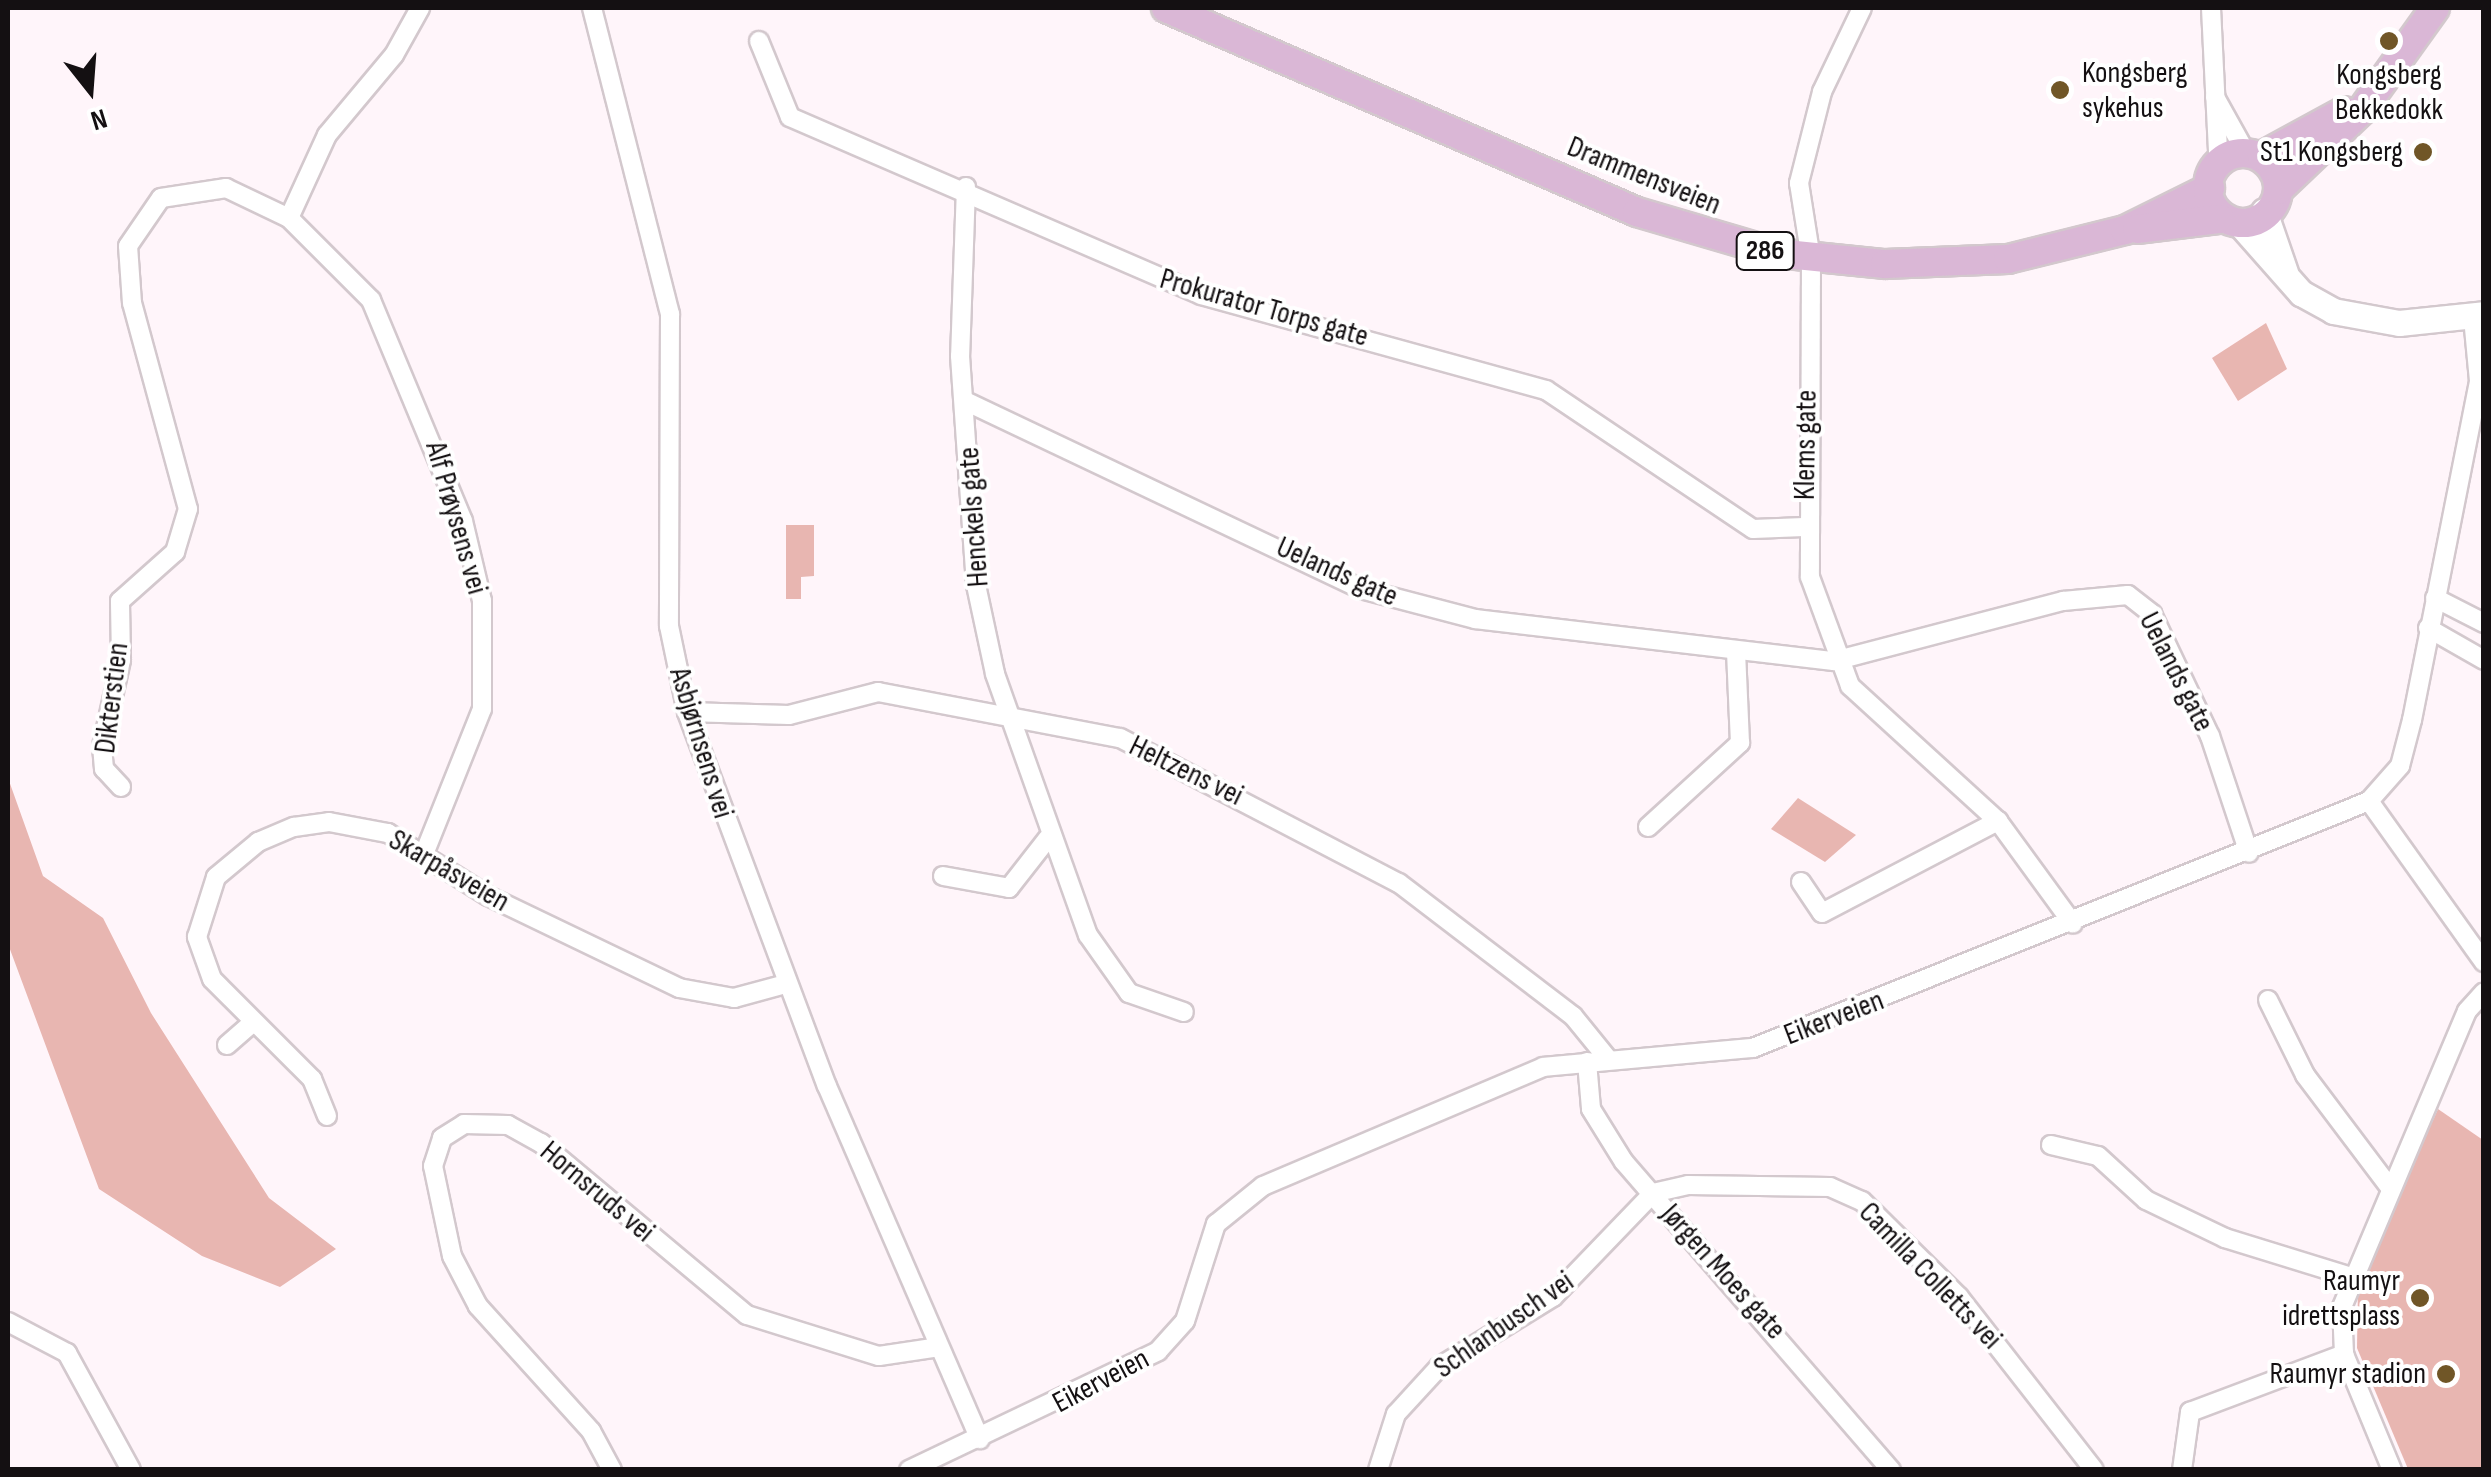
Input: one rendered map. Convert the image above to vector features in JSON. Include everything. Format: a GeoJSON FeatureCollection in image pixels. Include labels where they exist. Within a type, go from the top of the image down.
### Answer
{"type":"FeatureCollection","features":[{"type":"Feature","properties":{"kind":"main road","name":"Drammensveien"},"geometry":{"type":"LineString","coordinates":[[1166,8],[1650,216],[1811,259],[1986,262],[2125,230],[2250,211]]}},
{"type":"Feature","properties":{"kind":"main road","name":"286"},"geometry":{"type":"LineString","coordinates":[[2250,211],[2379,87],[2436,8]]}},
{"type":"Feature","properties":{"kind":"main road","name":"286"},"geometry":{"type":"LineString","coordinates":[[2214,178],[2379,87]]}},
{"type":"Feature","properties":{"kind":"main road"},"geometry":{"type":"LineString","coordinates":[[2214,178],[2250,211],[2276,170],[2254,154]]}},
{"type":"Feature","properties":{"kind":"main road","name":"Drammensveien"},"geometry":{"type":"LineString","coordinates":[[2125,230],[2214,178]]}},
{"type":"Feature","properties":{"kind":"main road","name":"Eikerveien"},"geometry":{"type":"LineString","coordinates":[[2250,211],[2286,277],[2321,306],[2363,320],[2478,315]]}},
{"type":"Feature","properties":{"kind":"street"},"geometry":{"type":"LineString","coordinates":[[289,218],[327,135],[394,55],[420,8]]}},
{"type":"Feature","properties":{"kind":"street","name":"Asbjørnsens vei"},"geometry":{"type":"LineString","coordinates":[[592,8],[670,314],[669,626],[686,712],[786,984],[980,1439]]}},
{"type":"Feature","properties":{"kind":"street","name":"Klems gate"},"geometry":{"type":"LineString","coordinates":[[1862,8],[1822,92],[1799,183],[1811,259],[1804,527],[1834,660],[1876,716],[1998,821],[2073,924]]}},
{"type":"Feature","properties":{"kind":"street"},"geometry":{"type":"LineString","coordinates":[[2211,8],[2214,178]]}},
{"type":"Feature","properties":{"kind":"street","name":"Prokurator Torps gate"},"geometry":{"type":"LineString","coordinates":[[759,41],[790,117],[966,187],[1201,296],[1546,390],[1753,529],[1804,527]]}},
{"type":"Feature","properties":{"kind":"street"},"geometry":{"type":"LineString","coordinates":[[2213,92],[2254,154]]}},
{"type":"Feature","properties":{"kind":"street","name":"Alf Prøysens vei"},"geometry":{"type":"LineString","coordinates":[[120,601],[174,552],[188,524],[185,485],[132,303],[134,226],[161,198],[201,186],[289,218],[356,280],[397,349],[476,566],[482,709],[424,854]]}},
{"type":"Feature","properties":{"kind":"street","name":"Henckels gate"},"geometry":{"type":"LineString","coordinates":[[966,187],[965,401],[976,585],[1007,720],[1048,838],[1112,975],[1129,993],[1184,1012]]}},
{"type":"Feature","properties":{"kind":"street","name":"Eikerveien"},"geometry":{"type":"LineString","coordinates":[[909,1470],[1158,1351],[1184,1321],[1216,1224],[1244,1196],[1506,1079],[1608,1059],[1754,1048],[2073,924],[2369,800],[2400,766],[2479,381],[2478,315]]}},
{"type":"Feature","properties":{"kind":"street","name":"Uelands gate"},"geometry":{"type":"LineString","coordinates":[[965,401],[1402,604],[1736,653],[1834,660],[2062,600],[2128,594],[2152,614],[2210,736],[2249,853]]}},
{"type":"Feature","properties":{"kind":"street"},"geometry":{"type":"LineString","coordinates":[[2435,598],[2484,622]]}},
{"type":"Feature","properties":{"kind":"street","name":"Dikterstien"},"geometry":{"type":"LineString","coordinates":[[120,601],[122,660],[102,746],[104,769],[121,788]]}},
{"type":"Feature","properties":{"kind":"street"},"geometry":{"type":"LineString","coordinates":[[2428,628],[2484,660]]}},
{"type":"Feature","properties":{"kind":"street"},"geometry":{"type":"LineString","coordinates":[[1648,827],[1740,743],[1736,653]]}},
{"type":"Feature","properties":{"kind":"street","name":"Heltzens vei"},"geometry":{"type":"LineString","coordinates":[[686,712],[789,715],[878,692],[1007,720],[1120,738],[1358,859],[1542,989],[1608,1059]]}},
{"type":"Feature","properties":{"kind":"street"},"geometry":{"type":"LineString","coordinates":[[2369,800],[2484,962]]}},
{"type":"Feature","properties":{"kind":"street"},"geometry":{"type":"LineString","coordinates":[[1801,882],[1822,913],[1998,821]]}},
{"type":"Feature","properties":{"kind":"street","name":"Skarpåsveien"},"geometry":{"type":"LineString","coordinates":[[327,1116],[312,1079],[250,1025],[212,979],[197,937],[203,901],[238,854],[329,822],[388,834],[488,896],[679,988],[734,998],[786,984]]}},
{"type":"Feature","properties":{"kind":"street"},"geometry":{"type":"LineString","coordinates":[[943,876],[1010,888],[1048,838]]}},
{"type":"Feature","properties":{"kind":"street"},"geometry":{"type":"LineString","coordinates":[[2392,1470],[2344,1354],[2351,1277],[2484,992]]}},
{"type":"Feature","properties":{"kind":"street"},"geometry":{"type":"LineString","coordinates":[[2268,1000],[2305,1076],[2391,1188]]}},
{"type":"Feature","properties":{"kind":"street"},"geometry":{"type":"LineString","coordinates":[[226,1045],[250,1025]]}},
{"type":"Feature","properties":{"kind":"street","name":"Jørgen Moes gate"},"geometry":{"type":"LineString","coordinates":[[1586,1062],[1590,1109],[1653,1193],[1890,1470]]}},
{"type":"Feature","properties":{"kind":"street","name":"Hornsruds vei"},"geometry":{"type":"LineString","coordinates":[[612,1470],[592,1430],[478,1306],[452,1256],[433,1166],[442,1138],[464,1124],[508,1126],[540,1143],[747,1314],[879,1356],[939,1348]]}},
{"type":"Feature","properties":{"kind":"street"},"geometry":{"type":"LineString","coordinates":[[2051,1145],[2098,1156],[2146,1200],[2225,1238],[2351,1277]]}},
{"type":"Feature","properties":{"kind":"street","name":"Camilla Colletts vei"},"geometry":{"type":"LineString","coordinates":[[1653,1193],[1808,1186],[1862,1201],[1960,1297],[2094,1470]]}},
{"type":"Feature","properties":{"kind":"street","name":"Schlanbusch vei"},"geometry":{"type":"LineString","coordinates":[[1378,1470],[1384,1436],[1411,1394],[1466,1348],[1553,1297],[1653,1193]]}},
{"type":"Feature","properties":{"kind":"street"},"geometry":{"type":"LineString","coordinates":[[8,1322],[67,1353],[131,1470]]}},
{"type":"Feature","properties":{"kind":"street"},"geometry":{"type":"LineString","coordinates":[[2182,1470],[2190,1412],[2344,1354]]}},
{"type":"Feature","properties":{"kind":"shaded area"},"geometry":{"type":"Polygon","coordinates":[[[2266,323],[2287,369],[2238,401],[2212,358],[2266,323]]]}},
{"type":"Feature","properties":{"kind":"shaded area"},"geometry":{"type":"Polygon","coordinates":[[[786,525],[814,525],[814,576],[801,577],[801,599],[786,599],[786,525]]]}},
{"type":"Feature","properties":{"kind":"shaded area"},"geometry":{"type":"Polygon","coordinates":[[[8,778],[43,876],[103,918],[151,1013],[269,1198],[336,1249],[280,1287],[202,1256],[99,1189],[8,944],[8,778]]]}},
{"type":"Feature","properties":{"kind":"shaded area"},"geometry":{"type":"Polygon","coordinates":[[[1798,798],[1856,835],[1825,862],[1771,829],[1798,798]]]}},
{"type":"Feature","properties":{"kind":"shaded area","name":"Raumyr idrettsplass"},"geometry":{"type":"Polygon","coordinates":[[[2438,1109],[2483,1140],[2483,1469],[2408,1469],[2357,1348],[2358,1287],[2438,1109]]]}},
{"type":"Feature","properties":{"kind":"place","name":"Kongsberg Bekkedokk"},"geometry":{"type":"Point","coordinates":[2389,41]}},
{"type":"Feature","properties":{"kind":"place","name":"Kongsberg sykehus"},"geometry":{"type":"Point","coordinates":[2060,90]}},
{"type":"Feature","properties":{"kind":"place","name":"St1 Kongsberg"},"geometry":{"type":"Point","coordinates":[2423,152]}},
{"type":"Feature","properties":{"kind":"place","name":"Raumyr idrettsplass"},"geometry":{"type":"Point","coordinates":[2420,1298]}},
{"type":"Feature","properties":{"kind":"place","name":"Raumyr stadion"},"geometry":{"type":"Point","coordinates":[2446,1374]}}]}
